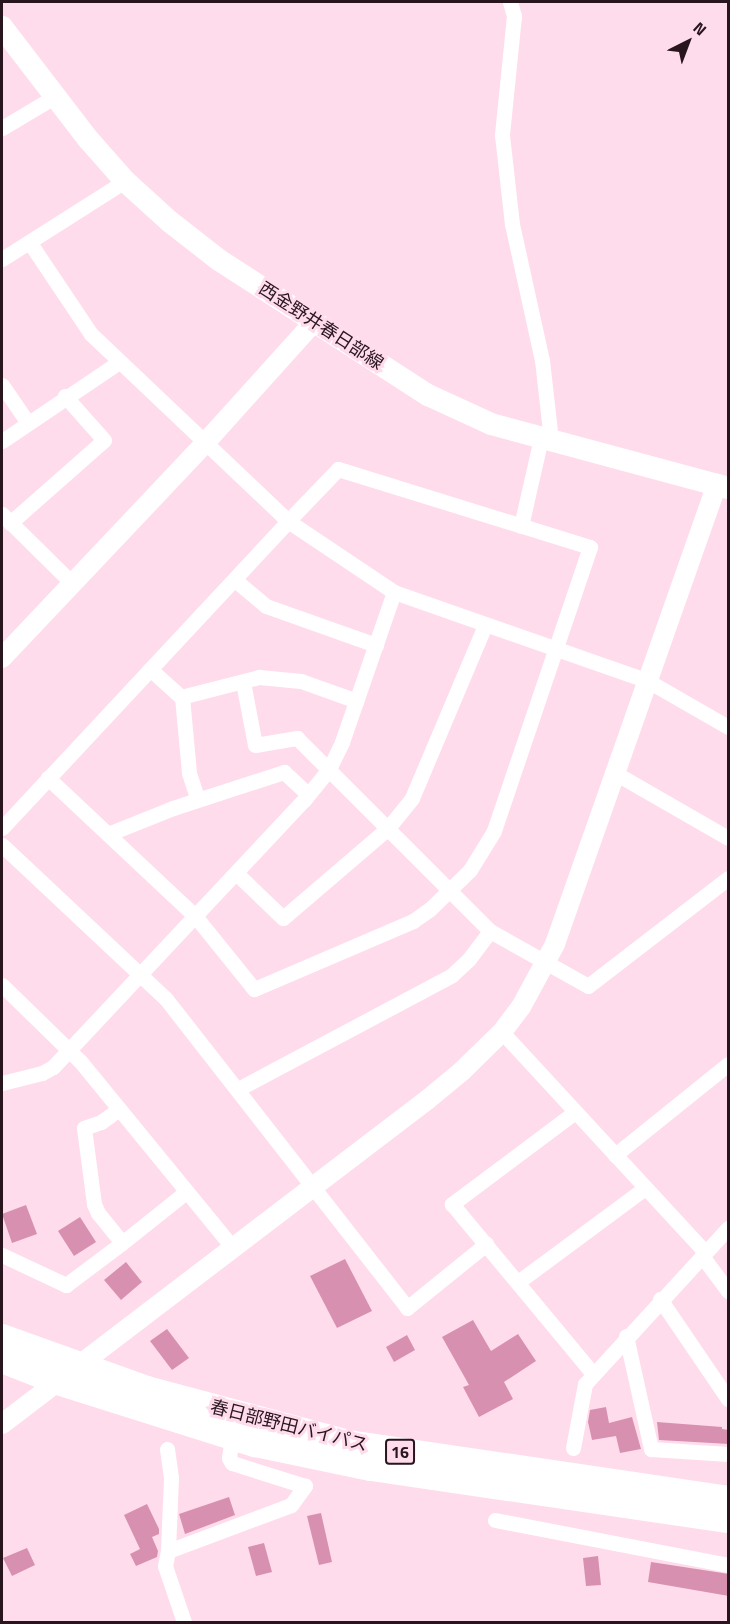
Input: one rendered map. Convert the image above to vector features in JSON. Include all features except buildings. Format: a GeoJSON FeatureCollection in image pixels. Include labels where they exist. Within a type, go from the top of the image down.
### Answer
{"type":"FeatureCollection","features":[{"type":"Feature","properties":{"kind":"highway","name":"春日部野田バイパス"},"geometry":{"type":"LineString","coordinates":[[2,1337],[147,1389],[300,1422],[404,1452],[729,1499]]}},
{"type":"Feature","properties":{"kind":"highway","name":"春日部野田バイパス"},"geometry":{"type":"LineString","coordinates":[[2,1360],[58,1382],[232,1437],[371,1468],[729,1520]]}},
{"type":"Feature","properties":{"kind":"main road","name":"西金野井春日部線"},"geometry":{"type":"LineString","coordinates":[[2,27],[54,97],[125,181],[219,260],[314,322],[459,411],[491,424],[723,486]]}},
{"type":"Feature","properties":{"kind":"street"},"geometry":{"type":"LineString","coordinates":[[510,2],[514,16],[502,135],[512,224],[542,360],[546,439],[520,526]]}},
{"type":"Feature","properties":{"kind":"street"},"geometry":{"type":"LineString","coordinates":[[2,128],[54,97]]}},
{"type":"Feature","properties":{"kind":"street"},"geometry":{"type":"LineString","coordinates":[[2,259],[125,181]]}},
{"type":"Feature","properties":{"kind":"street"},"geometry":{"type":"LineString","coordinates":[[30,243],[91,334],[288,520],[394,592],[648,681],[729,727]]}},
{"type":"Feature","properties":{"kind":"street"},"geometry":{"type":"LineString","coordinates":[[2,658],[205,443],[314,322]]}},
{"type":"Feature","properties":{"kind":"street"},"geometry":{"type":"LineString","coordinates":[[2,441],[65,396],[119,362]]}},
{"type":"Feature","properties":{"kind":"street"},"geometry":{"type":"LineString","coordinates":[[2,385],[28,423]]}},
{"type":"Feature","properties":{"kind":"street"},"geometry":{"type":"LineString","coordinates":[[65,396],[104,440],[6,519],[72,583]]}},
{"type":"Feature","properties":{"kind":"street"},"geometry":{"type":"LineString","coordinates":[[2,828],[48,778],[150,669],[235,580],[288,520],[338,469],[590,547],[494,831],[476,862],[450,892],[413,921],[254,989],[195,916],[48,778]]}},
{"type":"Feature","properties":{"kind":"street"},"geometry":{"type":"LineString","coordinates":[[2,1424],[461,1072],[502,1032],[546,963],[648,681],[723,486]]}},
{"type":"Feature","properties":{"kind":"street"},"geometry":{"type":"LineString","coordinates":[[235,580],[266,606],[376,645]]}},
{"type":"Feature","properties":{"kind":"street"},"geometry":{"type":"LineString","coordinates":[[2,1083],[42,1073],[70,1051],[236,873],[329,768],[357,701],[394,592]]}},
{"type":"Feature","properties":{"kind":"street"},"geometry":{"type":"LineString","coordinates":[[236,873],[283,918],[388,828],[412,798],[485,625]]}},
{"type":"Feature","properties":{"kind":"street"},"geometry":{"type":"LineString","coordinates":[[150,669],[182,697],[189,773],[198,800]]}},
{"type":"Feature","properties":{"kind":"street"},"geometry":{"type":"LineString","coordinates":[[182,697],[259,677],[301,681],[357,701]]}},
{"type":"Feature","properties":{"kind":"street"},"geometry":{"type":"LineString","coordinates":[[243,682],[255,745],[297,738],[490,931],[588,986],[729,878]]}},
{"type":"Feature","properties":{"kind":"street"},"geometry":{"type":"LineString","coordinates":[[108,834],[198,800],[284,772],[308,794]]}},
{"type":"Feature","properties":{"kind":"street"},"geometry":{"type":"LineString","coordinates":[[615,773],[729,838]]}},
{"type":"Feature","properties":{"kind":"street"},"geometry":{"type":"LineString","coordinates":[[2,845],[141,974],[190,1027],[407,1308],[486,1244]]}},
{"type":"Feature","properties":{"kind":"street"},"geometry":{"type":"LineString","coordinates":[[238,1089],[452,975],[470,959],[490,931]]}},
{"type":"Feature","properties":{"kind":"street"},"geometry":{"type":"LineString","coordinates":[[2,985],[70,1051],[232,1247]]}},
{"type":"Feature","properties":{"kind":"street"},"geometry":{"type":"LineString","coordinates":[[502,1032],[704,1254],[729,1291]]}},
{"type":"Feature","properties":{"kind":"street"},"geometry":{"type":"LineString","coordinates":[[615,1155],[729,1064]]}},
{"type":"Feature","properties":{"kind":"street"},"geometry":{"type":"LineString","coordinates":[[119,1109],[101,1122],[84,1128],[94,1204],[98,1213],[122,1243]]}},
{"type":"Feature","properties":{"kind":"street"},"geometry":{"type":"LineString","coordinates":[[575,1112],[452,1204],[593,1374]]}},
{"type":"Feature","properties":{"kind":"street"},"geometry":{"type":"LineString","coordinates":[[518,1282],[645,1188]]}},
{"type":"Feature","properties":{"kind":"street"},"geometry":{"type":"LineString","coordinates":[[2,1255],[66,1285],[186,1192]]}},
{"type":"Feature","properties":{"kind":"street"},"geometry":{"type":"LineString","coordinates":[[573,1448],[585,1384],[660,1299],[729,1228]]}},
{"type":"Feature","properties":{"kind":"street"},"geometry":{"type":"LineString","coordinates":[[660,1299],[729,1399]]}},
{"type":"Feature","properties":{"kind":"street"},"geometry":{"type":"LineString","coordinates":[[626,1336],[651,1449],[729,1454]]}},
{"type":"Feature","properties":{"kind":"street"},"geometry":{"type":"LineString","coordinates":[[168,1551],[291,1505],[305,1486],[232,1463],[229,1458],[232,1437]]}},
{"type":"Feature","properties":{"kind":"street"},"geometry":{"type":"LineString","coordinates":[[167,1449],[171,1478],[168,1551],[165,1566],[184,1623]]}},
{"type":"Feature","properties":{"kind":"street"},"geometry":{"type":"LineString","coordinates":[[495,1520],[729,1565]]}}]}
